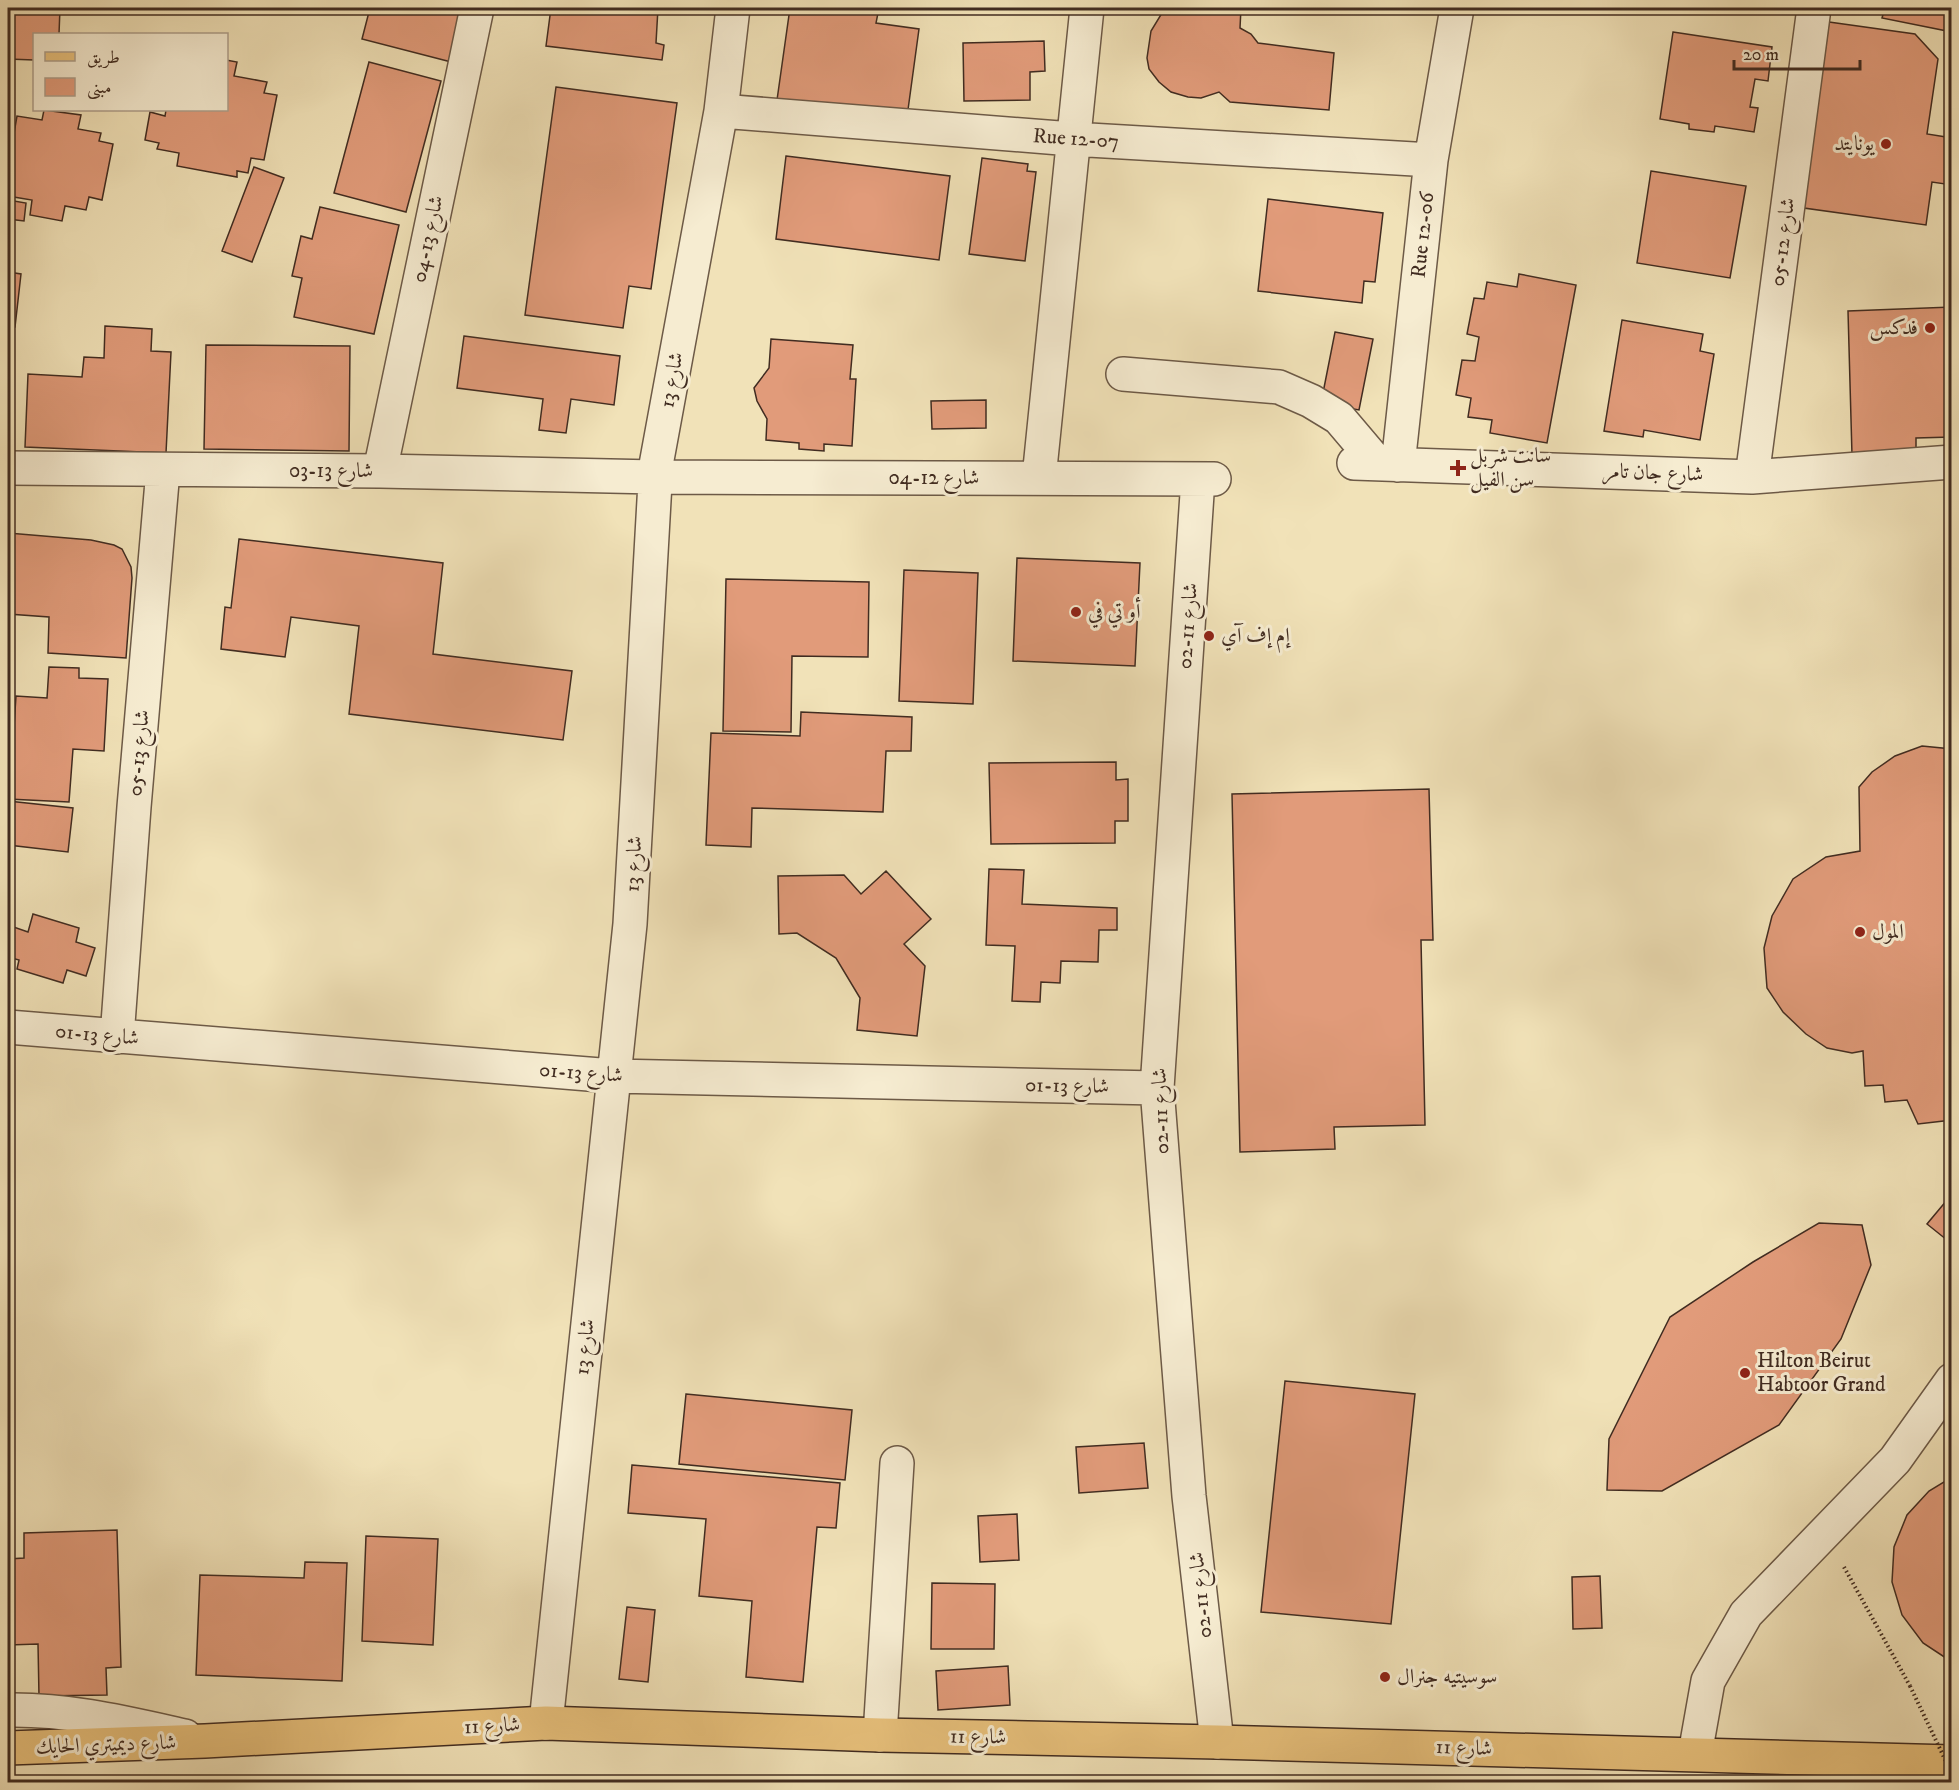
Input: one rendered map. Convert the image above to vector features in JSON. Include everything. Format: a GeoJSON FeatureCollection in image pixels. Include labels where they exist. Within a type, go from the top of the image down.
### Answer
{"type":"FeatureCollection","features":[{"type":"Feature","properties":{"kind":"main road","name":"شارع 11"},"geometry":{"type":"LineString","coordinates":[[205,1741],[546,1723],[880,1735],[1952,1762]]}},
{"type":"Feature","properties":{"kind":"main road","name":"شارع ديميتري الحايك"},"geometry":{"type":"LineString","coordinates":[[8,1748],[205,1741]]}},
{"type":"Feature","properties":{"kind":"street","name":"شارع 13-04"},"geometry":{"type":"LineString","coordinates":[[380,471],[477,8]]}},
{"type":"Feature","properties":{"kind":"street","name":"شارع 13"},"geometry":{"type":"LineString","coordinates":[[546,1723],[630,924],[655,477],[721,111],[733,8]]}},
{"type":"Feature","properties":{"kind":"street"},"geometry":{"type":"LineString","coordinates":[[1039,478],[1087,8]]}},
{"type":"Feature","properties":{"kind":"street","name":"Rue 12-06"},"geometry":{"type":"LineString","coordinates":[[1377,464],[1457,8]]}},
{"type":"Feature","properties":{"kind":"street","name":"شارع 12-05"},"geometry":{"type":"LineString","coordinates":[[1752,477],[1814,8]]}},
{"type":"Feature","properties":{"kind":"street","name":"Rue 12-07"},"geometry":{"type":"LineString","coordinates":[[721,111],[1072,139],[1431,160]]}},
{"type":"Feature","properties":{"kind":"street"},"geometry":{"type":"LineString","coordinates":[[1123,374],[1279,387],[1311,401],[1339,418],[1377,464]]}},
{"type":"Feature","properties":{"kind":"street","name":"شارع جان تامر"},"geometry":{"type":"LineString","coordinates":[[1377,464],[1752,477],[1952,462]]}},
{"type":"Feature","properties":{"kind":"street","name":"شارع 13-03"},"geometry":{"type":"LineString","coordinates":[[8,468],[380,471],[655,477]]}},
{"type":"Feature","properties":{"kind":"street","name":"شارع 13-05"},"geometry":{"type":"LineString","coordinates":[[117,1037],[163,470]]}},
{"type":"Feature","properties":{"kind":"street","name":"شارع 12-04"},"geometry":{"type":"LineString","coordinates":[[655,477],[1206,479]]}},
{"type":"Feature","properties":{"kind":"street","name":"شارع 11-02"},"geometry":{"type":"LineString","coordinates":[[1206,479],[1157,1088],[1190,1496],[1217,1742]]}},
{"type":"Feature","properties":{"kind":"street","name":"شارع 13-01"},"geometry":{"type":"LineString","coordinates":[[8,1027],[613,1076],[1157,1088]]}},
{"type":"Feature","properties":{"kind":"street"},"geometry":{"type":"LineString","coordinates":[[1695,1754],[1708,1681],[1746,1614],[1895,1460],[1952,1380]]}},
{"type":"Feature","properties":{"kind":"street"},"geometry":{"type":"LineString","coordinates":[[880,1735],[897,1463]]}},
{"type":"Feature","properties":{"kind":"street","name":"شارع 11"},"geometry":{"type":"LineString","coordinates":[[8,1710],[38,1710],[95,1716],[205,1741]]}},
{"type":"Feature","properties":{"kind":"path"},"geometry":{"type":"LineString","coordinates":[[1825,1532],[1910,1686],[1952,1774]]}},
{"type":"Feature","properties":{"kind":"building"},"geometry":{"type":"Polygon","coordinates":[[[8,8],[60,8],[59,33],[33,33],[33,60],[8,59],[8,8]]]}},
{"type":"Feature","properties":{"kind":"building"},"geometry":{"type":"Polygon","coordinates":[[[370,8],[464,8],[459,64],[362,39],[370,8]]]}},
{"type":"Feature","properties":{"kind":"building"},"geometry":{"type":"Polygon","coordinates":[[[551,8],[658,8],[656,43],[664,45],[662,60],[546,46],[551,8]]]}},
{"type":"Feature","properties":{"kind":"building"},"geometry":{"type":"Polygon","coordinates":[[[790,8],[879,8],[876,23],[919,29],[907,117],[777,100],[790,8]]]}},
{"type":"Feature","properties":{"kind":"building"},"geometry":{"type":"Polygon","coordinates":[[[1165,8],[1241,8],[1240,28],[1251,34],[1258,43],[1334,53],[1329,110],[1230,102],[1219,92],[1201,98],[1171,92],[1149,69],[1147,58],[1151,31],[1165,8]]]}},
{"type":"Feature","properties":{"kind":"building"},"geometry":{"type":"Polygon","coordinates":[[[1885,8],[1952,8],[1952,32],[1882,18],[1885,8]]]}},
{"type":"Feature","properties":{"kind":"building"},"geometry":{"type":"Polygon","coordinates":[[[1829,22],[1915,34],[1938,59],[1927,134],[1952,138],[1952,185],[1932,182],[1926,225],[1804,208],[1829,22]]]}},
{"type":"Feature","properties":{"kind":"building"},"geometry":{"type":"Polygon","coordinates":[[[1673,32],[1772,47],[1768,81],[1755,79],[1750,107],[1758,108],[1754,132],[1715,126],[1714,132],[1689,129],[1689,124],[1660,119],[1673,32]]]}},
{"type":"Feature","properties":{"kind":"building"},"geometry":{"type":"Polygon","coordinates":[[[1044,41],[1045,71],[1030,72],[1030,100],[964,101],[963,43],[1044,41]]]}},
{"type":"Feature","properties":{"kind":"building"},"geometry":{"type":"Polygon","coordinates":[[[228,60],[237,62],[234,76],[267,82],[264,93],[277,95],[264,160],[251,158],[248,173],[237,171],[237,177],[177,166],[179,153],[157,149],[159,143],[145,140],[150,112],[165,116],[166,111],[228,111],[228,60]]]}},
{"type":"Feature","properties":{"kind":"building"},"geometry":{"type":"Polygon","coordinates":[[[369,62],[441,81],[406,212],[334,193],[369,62]]]}},
{"type":"Feature","properties":{"kind":"building"},"geometry":{"type":"Polygon","coordinates":[[[556,87],[677,103],[651,289],[629,286],[623,328],[525,315],[556,87]]]}},
{"type":"Feature","properties":{"kind":"building"},"geometry":{"type":"Polygon","coordinates":[[[44,111],[81,115],[78,129],[101,133],[99,141],[113,144],[102,200],[89,197],[86,210],[65,206],[62,221],[30,215],[32,200],[8,196],[8,167],[17,116],[42,120],[44,111]]]}},
{"type":"Feature","properties":{"kind":"building"},"geometry":{"type":"Polygon","coordinates":[[[786,156],[950,176],[939,260],[776,239],[786,156]]]}},
{"type":"Feature","properties":{"kind":"building"},"geometry":{"type":"Polygon","coordinates":[[[982,158],[1028,164],[1027,171],[1036,172],[1025,261],[969,254],[982,158]]]}},
{"type":"Feature","properties":{"kind":"building"},"geometry":{"type":"Polygon","coordinates":[[[254,167],[284,178],[252,262],[222,251],[254,167]]]}},
{"type":"Feature","properties":{"kind":"building"},"geometry":{"type":"Polygon","coordinates":[[[1651,171],[1746,186],[1730,278],[1637,263],[1651,171]]]}},
{"type":"Feature","properties":{"kind":"building"},"geometry":{"type":"Polygon","coordinates":[[[1268,199],[1383,213],[1375,282],[1364,281],[1362,303],[1258,291],[1268,199]]]}},
{"type":"Feature","properties":{"kind":"building"},"geometry":{"type":"Polygon","coordinates":[[[8,200],[26,203],[24,221],[8,219],[8,200]]]}},
{"type":"Feature","properties":{"kind":"building"},"geometry":{"type":"Polygon","coordinates":[[[320,207],[399,225],[374,334],[294,317],[302,278],[292,276],[301,236],[312,239],[320,207]]]}},
{"type":"Feature","properties":{"kind":"building"},"geometry":{"type":"Polygon","coordinates":[[[8,272],[21,274],[15,327],[8,326],[8,272]]]}},
{"type":"Feature","properties":{"kind":"building"},"geometry":{"type":"Polygon","coordinates":[[[1519,274],[1576,285],[1547,443],[1490,433],[1492,420],[1468,417],[1471,398],[1456,395],[1462,360],[1475,361],[1479,337],[1467,334],[1474,298],[1484,299],[1487,282],[1517,287],[1519,274]]]}},
{"type":"Feature","properties":{"kind":"building"},"geometry":{"type":"Polygon","coordinates":[[[1952,307],[1952,437],[1916,438],[1916,453],[1852,455],[1848,311],[1952,307]]]}},
{"type":"Feature","properties":{"kind":"building"},"geometry":{"type":"Polygon","coordinates":[[[1622,320],[1703,334],[1700,351],[1714,354],[1700,440],[1644,430],[1643,437],[1604,431],[1622,320]]]}},
{"type":"Feature","properties":{"kind":"building"},"geometry":{"type":"Polygon","coordinates":[[[105,326],[152,329],[151,351],[171,352],[166,453],[25,447],[28,374],[82,377],[84,357],[104,358],[105,326]]]}},
{"type":"Feature","properties":{"kind":"building"},"geometry":{"type":"Polygon","coordinates":[[[1335,332],[1373,339],[1359,410],[1321,403],[1335,332]]]}},
{"type":"Feature","properties":{"kind":"building"},"geometry":{"type":"Polygon","coordinates":[[[464,336],[620,356],[614,405],[571,399],[566,433],[539,430],[543,399],[457,388],[464,336]]]}},
{"type":"Feature","properties":{"kind":"building"},"geometry":{"type":"Polygon","coordinates":[[[771,339],[853,345],[850,379],[856,379],[852,446],[824,444],[824,451],[799,449],[799,443],[766,440],[767,419],[757,401],[754,388],[769,368],[771,339]]]}},
{"type":"Feature","properties":{"kind":"building"},"geometry":{"type":"Polygon","coordinates":[[[206,345],[350,346],[349,451],[204,449],[206,345]]]}},
{"type":"Feature","properties":{"kind":"building"},"geometry":{"type":"Polygon","coordinates":[[[986,400],[986,428],[932,429],[931,401],[986,400]]]}},
{"type":"Feature","properties":{"kind":"building"},"geometry":{"type":"Polygon","coordinates":[[[8,533],[91,540],[122,549],[131,567],[132,578],[126,658],[48,653],[49,617],[8,614],[8,533]]]}},
{"type":"Feature","properties":{"kind":"building"},"geometry":{"type":"Polygon","coordinates":[[[239,539],[443,563],[433,654],[572,671],[563,740],[349,714],[359,626],[291,617],[285,657],[221,649],[225,607],[231,608],[239,539]]]}},
{"type":"Feature","properties":{"kind":"building","name":"أو تي في"},"geometry":{"type":"Polygon","coordinates":[[[1017,558],[1140,563],[1135,666],[1013,661],[1017,558]]]}},
{"type":"Feature","properties":{"kind":"building"},"geometry":{"type":"Polygon","coordinates":[[[904,570],[978,573],[973,704],[899,701],[904,570]]]}},
{"type":"Feature","properties":{"kind":"building"},"geometry":{"type":"Polygon","coordinates":[[[726,579],[869,582],[868,657],[792,656],[791,732],[723,731],[726,579]]]}},
{"type":"Feature","properties":{"kind":"building"},"geometry":{"type":"Polygon","coordinates":[[[49,667],[79,668],[79,678],[108,679],[104,751],[73,749],[69,802],[8,799],[8,726],[14,726],[16,696],[47,698],[49,667]]]}},
{"type":"Feature","properties":{"kind":"building"},"geometry":{"type":"Polygon","coordinates":[[[801,712],[912,717],[911,751],[886,751],[883,812],[752,808],[751,847],[706,845],[711,733],[800,736],[801,712]]]}},
{"type":"Feature","properties":{"kind":"building","name":"المول"},"geometry":{"type":"Polygon","coordinates":[[[1922,746],[1952,749],[1952,1120],[1918,1124],[1907,1100],[1885,1102],[1883,1085],[1865,1086],[1863,1051],[1852,1053],[1827,1048],[1806,1034],[1783,1012],[1767,988],[1764,948],[1772,916],[1793,879],[1826,857],[1860,851],[1859,787],[1872,772],[1895,756],[1922,746]]]}},
{"type":"Feature","properties":{"kind":"building"},"geometry":{"type":"Polygon","coordinates":[[[1116,762],[1116,780],[1128,779],[1128,821],[1115,821],[1115,843],[991,844],[989,763],[1116,762]]]}},
{"type":"Feature","properties":{"kind":"building"},"geometry":{"type":"Polygon","coordinates":[[[1429,789],[1433,940],[1421,940],[1425,1125],[1334,1127],[1335,1149],[1240,1152],[1232,794],[1429,789]]]}},
{"type":"Feature","properties":{"kind":"building"},"geometry":{"type":"Polygon","coordinates":[[[8,801],[73,808],[68,852],[8,845],[8,801]]]}},
{"type":"Feature","properties":{"kind":"building"},"geometry":{"type":"Polygon","coordinates":[[[989,869],[1024,870],[1022,904],[1117,908],[1117,930],[1099,930],[1098,962],[1061,961],[1060,983],[1041,982],[1040,1002],[1012,1001],[1015,946],[986,945],[989,869]]]}},
{"type":"Feature","properties":{"kind":"building"},"geometry":{"type":"Polygon","coordinates":[[[886,871],[931,919],[904,944],[925,966],[917,1036],[857,1030],[860,998],[836,958],[797,933],[779,934],[778,876],[844,875],[861,894],[886,871]]]}},
{"type":"Feature","properties":{"kind":"building"},"geometry":{"type":"Polygon","coordinates":[[[33,914],[79,928],[76,942],[95,948],[86,976],[67,970],[63,983],[17,969],[19,960],[8,957],[8,925],[28,932],[33,914]]]}},
{"type":"Feature","properties":{"kind":"building"},"geometry":{"type":"Polygon","coordinates":[[[1952,1194],[1952,1244],[1927,1224],[1952,1194]]]}},
{"type":"Feature","properties":{"kind":"building"},"geometry":{"type":"Polygon","coordinates":[[[1819,1223],[1862,1225],[1871,1265],[1841,1339],[1779,1425],[1662,1491],[1607,1490],[1609,1439],[1670,1317],[1753,1262],[1819,1223]]]}},
{"type":"Feature","properties":{"kind":"building"},"geometry":{"type":"Polygon","coordinates":[[[1285,1381],[1415,1394],[1391,1624],[1261,1612],[1285,1381]]]}},
{"type":"Feature","properties":{"kind":"building"},"geometry":{"type":"Polygon","coordinates":[[[686,1394],[852,1410],[845,1480],[679,1464],[686,1394]]]}},
{"type":"Feature","properties":{"kind":"building"},"geometry":{"type":"Polygon","coordinates":[[[1144,1443],[1148,1488],[1079,1493],[1076,1447],[1144,1443]]]}},
{"type":"Feature","properties":{"kind":"building"},"geometry":{"type":"Polygon","coordinates":[[[632,1465],[840,1483],[836,1528],[817,1527],[803,1682],[746,1677],[752,1601],[699,1596],[706,1519],[628,1513],[632,1465]]]}},
{"type":"Feature","properties":{"kind":"building"},"geometry":{"type":"Polygon","coordinates":[[[1952,1477],[1952,1662],[1923,1643],[1902,1615],[1892,1582],[1894,1547],[1907,1515],[1929,1491],[1952,1477]]]}},
{"type":"Feature","properties":{"kind":"building"},"geometry":{"type":"Polygon","coordinates":[[[1017,1514],[1019,1560],[980,1562],[978,1516],[1017,1514]]]}},
{"type":"Feature","properties":{"kind":"building"},"geometry":{"type":"Polygon","coordinates":[[[117,1530],[121,1667],[106,1668],[107,1695],[39,1696],[38,1644],[8,1645],[8,1559],[24,1558],[24,1533],[117,1530]]]}},
{"type":"Feature","properties":{"kind":"building"},"geometry":{"type":"Polygon","coordinates":[[[366,1536],[438,1539],[433,1645],[362,1641],[366,1536]]]}},
{"type":"Feature","properties":{"kind":"building"},"geometry":{"type":"Polygon","coordinates":[[[305,1562],[347,1563],[342,1681],[196,1675],[200,1575],[304,1578],[305,1562]]]}},
{"type":"Feature","properties":{"kind":"building"},"geometry":{"type":"Polygon","coordinates":[[[1600,1576],[1602,1628],[1573,1629],[1572,1577],[1600,1576]]]}},
{"type":"Feature","properties":{"kind":"building"},"geometry":{"type":"Polygon","coordinates":[[[932,1583],[995,1584],[994,1649],[931,1649],[932,1583]]]}},
{"type":"Feature","properties":{"kind":"building"},"geometry":{"type":"Polygon","coordinates":[[[627,1607],[655,1610],[648,1682],[619,1679],[627,1607]]]}},
{"type":"Feature","properties":{"kind":"building"},"geometry":{"type":"Polygon","coordinates":[[[1008,1666],[1010,1705],[938,1710],[936,1671],[1008,1666]]]}},
{"type":"Feature","properties":{"kind":"place","name":"يونايتد"},"geometry":{"type":"Point","coordinates":[1886,144]}},
{"type":"Feature","properties":{"kind":"place","name":"فدكس"},"geometry":{"type":"Point","coordinates":[1930,328]}},
{"type":"Feature","properties":{"kind":"place","name":"سانت شربل سن الفيل"},"geometry":{"type":"Point","coordinates":[1458,468]}},
{"type":"Feature","properties":{"kind":"place","name":"أو تي في"},"geometry":{"type":"Point","coordinates":[1076,612]}},
{"type":"Feature","properties":{"kind":"place","name":"إم إف آي"},"geometry":{"type":"Point","coordinates":[1209,636]}},
{"type":"Feature","properties":{"kind":"place","name":"المول"},"geometry":{"type":"Point","coordinates":[1860,932]}},
{"type":"Feature","properties":{"kind":"place","name":"Hilton Beirut Habtoor Grand"},"geometry":{"type":"Point","coordinates":[1745,1373]}},
{"type":"Feature","properties":{"kind":"place","name":"سوسيتيه جنرال"},"geometry":{"type":"Point","coordinates":[1385,1677]}}]}
